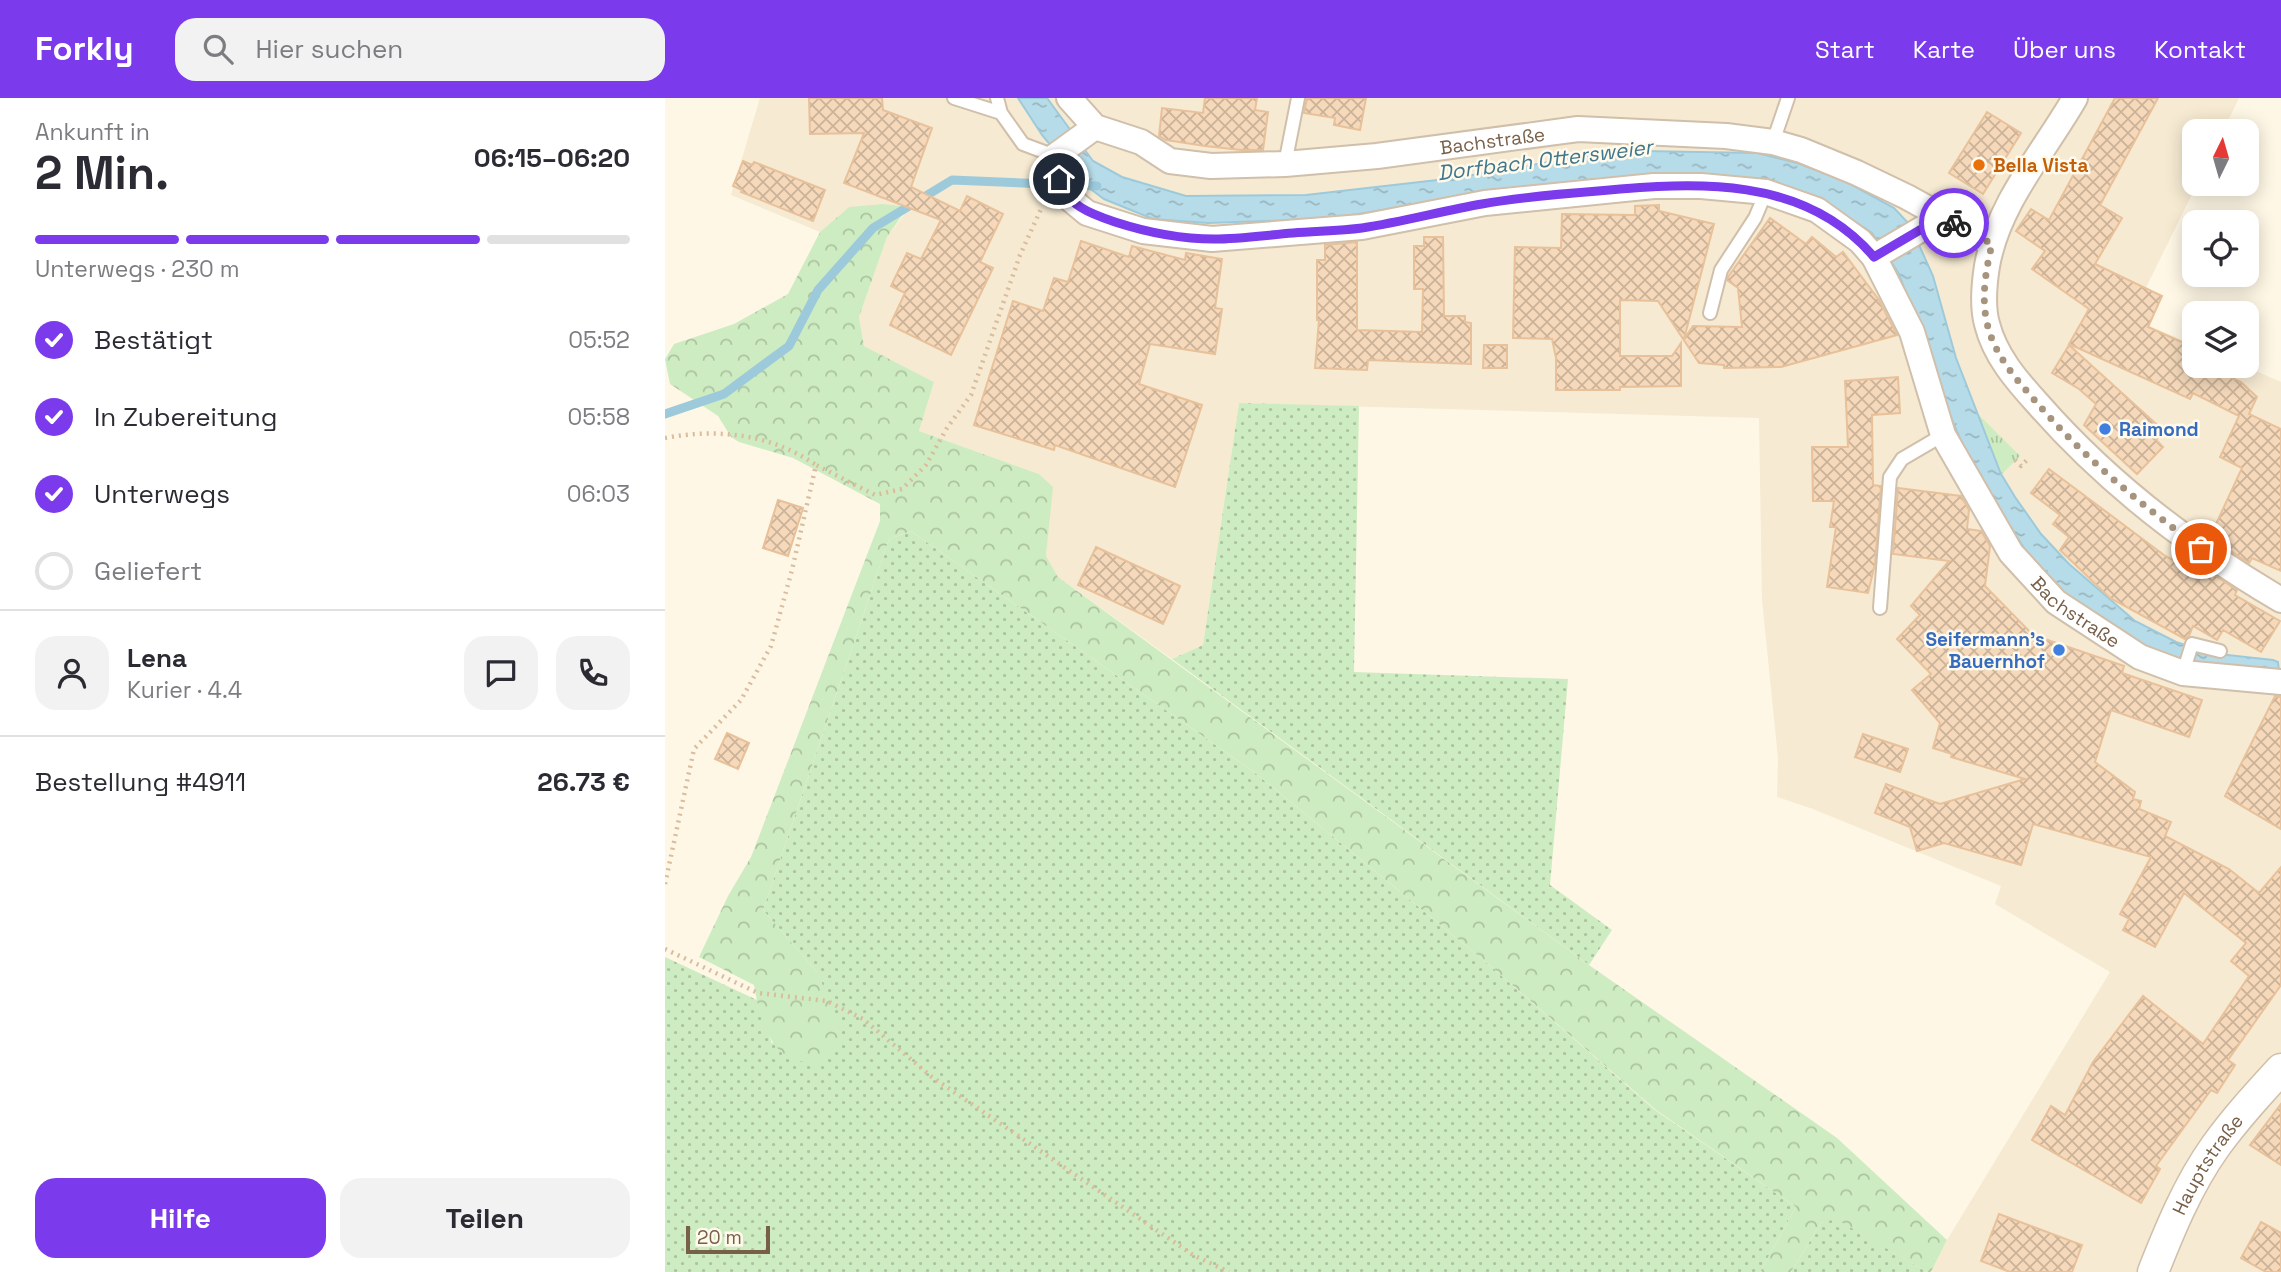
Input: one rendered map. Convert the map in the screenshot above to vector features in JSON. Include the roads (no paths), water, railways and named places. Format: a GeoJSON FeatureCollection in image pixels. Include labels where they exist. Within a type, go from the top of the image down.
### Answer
{"type":"FeatureCollection","features":[{"type":"Feature","properties":{"kind":"street"},"geometry":{"type":"LineString","coordinates":[[1055,156],[1089,131],[1069,98]]}},
{"type":"Feature","properties":{"kind":"street"},"geometry":{"type":"LineString","coordinates":[[2075,98],[2009,205],[1992,244],[1985,289],[1987,326],[2005,364],[2060,430],[2139,503],[2220,564],[2281,600]]}},
{"type":"Feature","properties":{"kind":"street","name":"Bachstraße"},"geometry":{"type":"LineString","coordinates":[[1089,131],[1141,142],[1170,161],[1211,166],[1285,164],[1377,156],[1578,129],[1726,136],[1773,142],[1801,150],[1857,173],[1938,219],[1992,244]]}},
{"type":"Feature","properties":{"kind":"street","name":"Bachstraße"},"geometry":{"type":"LineString","coordinates":[[1055,156],[1063,193],[1087,213],[1143,231],[1212,239],[1363,228],[1485,203],[1654,186],[1701,186],[1766,192],[1817,210],[1877,255],[1912,332],[1943,435],[2011,553],[2056,603],[2140,657],[2183,670],[2281,682]]}},
{"type":"Feature","properties":{"kind":"street"},"geometry":{"type":"LineString","coordinates":[[1877,255],[1938,219]]}},
{"type":"Feature","properties":{"kind":"street","name":"Hauptstraße"},"geometry":{"type":"LineString","coordinates":[[2153,1272],[2178,1213],[2214,1149],[2236,1119],[2281,1069]]}},
{"type":"Feature","properties":{"kind":"lane"},"geometry":{"type":"LineString","coordinates":[[954,98],[1001,113]]}},
{"type":"Feature","properties":{"kind":"lane"},"geometry":{"type":"LineString","coordinates":[[997,98],[1001,113],[1023,144],[1055,156]]}},
{"type":"Feature","properties":{"kind":"lane"},"geometry":{"type":"LineString","coordinates":[[1285,164],[1298,98]]}},
{"type":"Feature","properties":{"kind":"lane"},"geometry":{"type":"LineString","coordinates":[[1773,142],[1788,98]]}},
{"type":"Feature","properties":{"kind":"lane"},"geometry":{"type":"LineString","coordinates":[[1710,313],[1721,270],[1755,218],[1766,192]]}},
{"type":"Feature","properties":{"kind":"lane"},"geometry":{"type":"LineString","coordinates":[[1880,608],[1890,477],[1902,459],[1943,435]]}},
{"type":"Feature","properties":{"kind":"lane"},"geometry":{"type":"LineString","coordinates":[[2183,670],[2192,644],[2220,651]]}},
{"type":"Feature","properties":{"kind":"water"},"geometry":{"type":"Polygon","coordinates":[[[1018,98],[1047,98],[1093,161],[1122,177],[1186,196],[1306,195],[1455,178],[1579,157],[1642,151],[1757,153],[1797,163],[1843,180],[1894,208],[1910,225],[1933,276],[1956,358],[2001,474],[2041,534],[2069,564],[2135,621],[2176,642],[2209,653],[2273,660],[2278,662],[2279,672],[2170,662],[2071,600],[2036,567],[1971,464],[1949,413],[1899,274],[1872,233],[1834,208],[1758,180],[1713,174],[1515,190],[1325,219],[1208,223],[1153,219],[1104,199],[1080,181],[1042,135],[1018,98]]]}},
{"type":"Feature","properties":{"kind":"waterway"},"geometry":{"type":"LineString","coordinates":[[665,414],[724,394],[789,346],[818,290],[873,228],[952,180],[1097,186]]}},
{"type":"Feature","properties":{"kind":"place","name":"Bella Vista"},"geometry":{"type":"Point","coordinates":[1979,165]}},
{"type":"Feature","properties":{"kind":"place","name":"Raimond"},"geometry":{"type":"Point","coordinates":[2105,429]}},
{"type":"Feature","properties":{"kind":"place","name":"Seifermann's Bauernhof"},"geometry":{"type":"Point","coordinates":[2059,650]}},
{"type":"Feature","properties":{"kind":"water label","name":"Dorfbach Ottersweier"},"geometry":{"type":"Point","coordinates":[1545,160]}}]}
